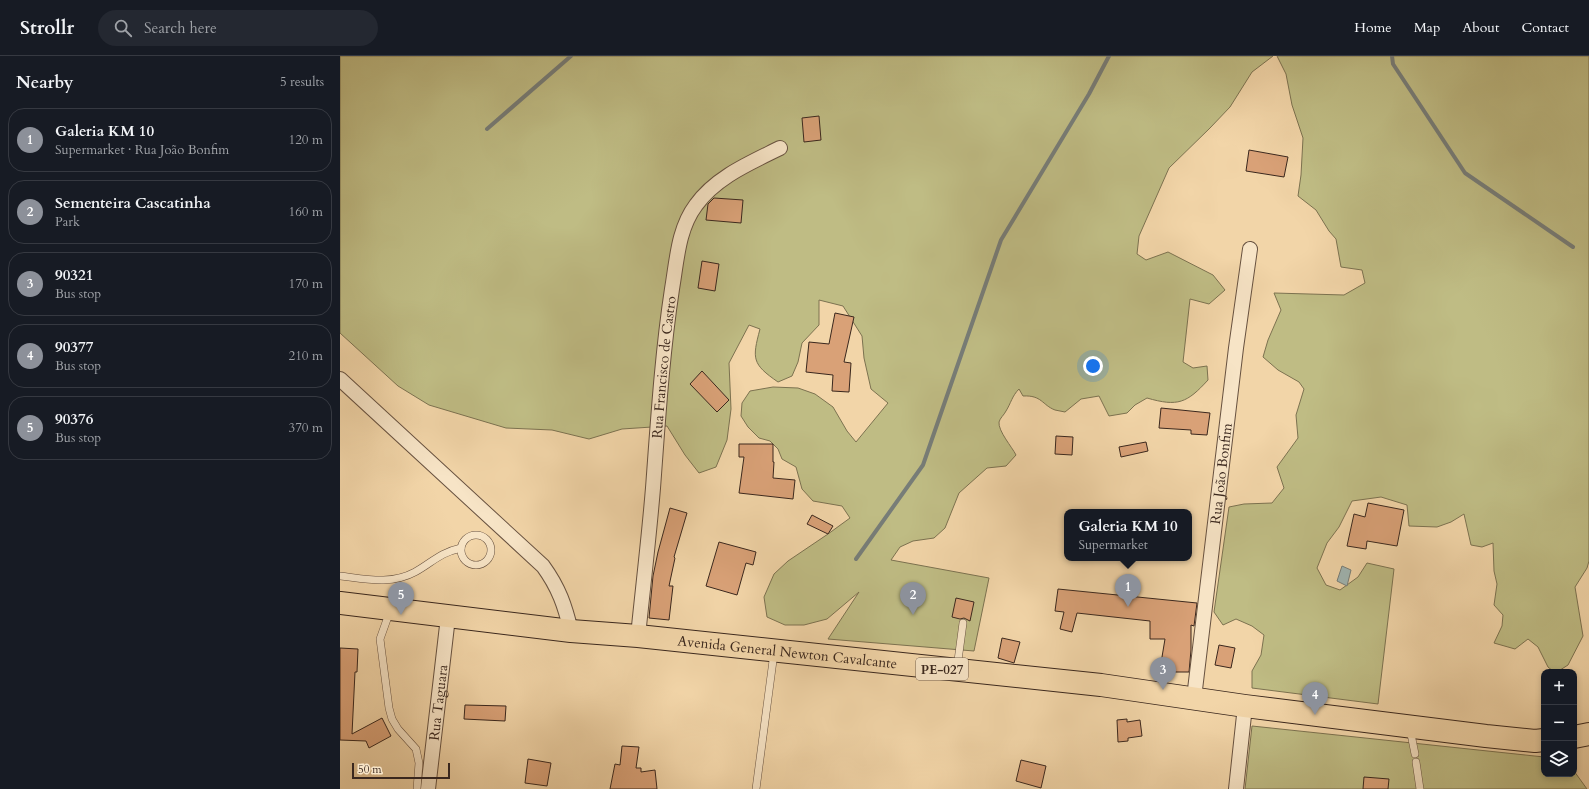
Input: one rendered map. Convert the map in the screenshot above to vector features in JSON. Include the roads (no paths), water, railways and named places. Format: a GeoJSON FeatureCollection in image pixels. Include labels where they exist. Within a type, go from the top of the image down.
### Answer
{"type":"FeatureCollection","features":[{"type":"Feature","properties":{"kind":"main road","name":"Avenida General Newton Cavalcante"},"geometry":{"type":"LineString","coordinates":[[340,603],[570,631],[638,636],[1101,685],[1245,706],[1493,737],[1541,740]]}},
{"type":"Feature","properties":{"kind":"main road"},"geometry":{"type":"LineString","coordinates":[[1577,736],[1589,734]]}},
{"type":"Feature","properties":{"kind":"street","name":"Rua Francisco de Castro"},"geometry":{"type":"LineString","coordinates":[[638,636],[653,489],[661,374],[666,327],[683,230],[688,217],[696,204],[710,189],[742,166],[780,148]]}},
{"type":"Feature","properties":{"kind":"street","name":"Rua João Bonfim"},"geometry":{"type":"LineString","coordinates":[[1194,698],[1236,348],[1250,249]]}},
{"type":"Feature","properties":{"kind":"street"},"geometry":{"type":"LineString","coordinates":[[340,379],[544,566],[560,593],[565,607],[570,631]]}},
{"type":"Feature","properties":{"kind":"street","name":"Rua Taguara"},"geometry":{"type":"LineString","coordinates":[[428,789],[448,617]]}},
{"type":"Feature","properties":{"kind":"street"},"geometry":{"type":"LineString","coordinates":[[1236,789],[1245,706]]}},
{"type":"Feature","properties":{"kind":"lane"},"geometry":{"type":"LineString","coordinates":[[340,576],[379,580],[402,578],[416,572],[443,553],[460,548],[466,539],[475,535],[480,536],[488,542],[491,552],[489,557],[481,564],[471,564],[462,558],[460,548]]}},
{"type":"Feature","properties":{"kind":"lane"},"geometry":{"type":"LineString","coordinates":[[391,609],[380,639],[388,708],[398,729],[416,749],[419,763],[417,789]]}},
{"type":"Feature","properties":{"kind":"lane"},"geometry":{"type":"LineString","coordinates":[[957,670],[963,623]]}},
{"type":"Feature","properties":{"kind":"lane"},"geometry":{"type":"LineString","coordinates":[[756,789],[774,650]]}},
{"type":"Feature","properties":{"kind":"lane"},"geometry":{"type":"LineString","coordinates":[[1410,726],[1415,754]]}},
{"type":"Feature","properties":{"kind":"lane"},"geometry":{"type":"LineString","coordinates":[[1416,762],[1420,789]]}},
{"type":"Feature","properties":{"kind":"water"},"geometry":{"type":"Polygon","coordinates":[[[1342,566],[1351,570],[1347,586],[1337,581],[1342,566]]]}},
{"type":"Feature","properties":{"kind":"waterway"},"geometry":{"type":"LineString","coordinates":[[487,129],[571,56]]}},
{"type":"Feature","properties":{"kind":"waterway"},"geometry":{"type":"LineString","coordinates":[[856,559],[923,465],[1001,240],[1089,94],[1109,56]]}},
{"type":"Feature","properties":{"kind":"waterway"},"geometry":{"type":"LineString","coordinates":[[1392,56],[1393,64],[1465,173],[1573,247]]}},
{"type":"Feature","properties":{"kind":"place","name":"Galeria KM 10"},"geometry":{"type":"Point","coordinates":[1128,607]}},
{"type":"Feature","properties":{"kind":"place","name":"90376"},"geometry":{"type":"Point","coordinates":[401,615]}},
{"type":"Feature","properties":{"kind":"place","name":"Sementeira Cascatinha"},"geometry":{"type":"Point","coordinates":[913,615]}},
{"type":"Feature","properties":{"kind":"place","name":"90321"},"geometry":{"type":"Point","coordinates":[1163,690]}},
{"type":"Feature","properties":{"kind":"place","name":"90377"},"geometry":{"type":"Point","coordinates":[1315,715]}}]}
